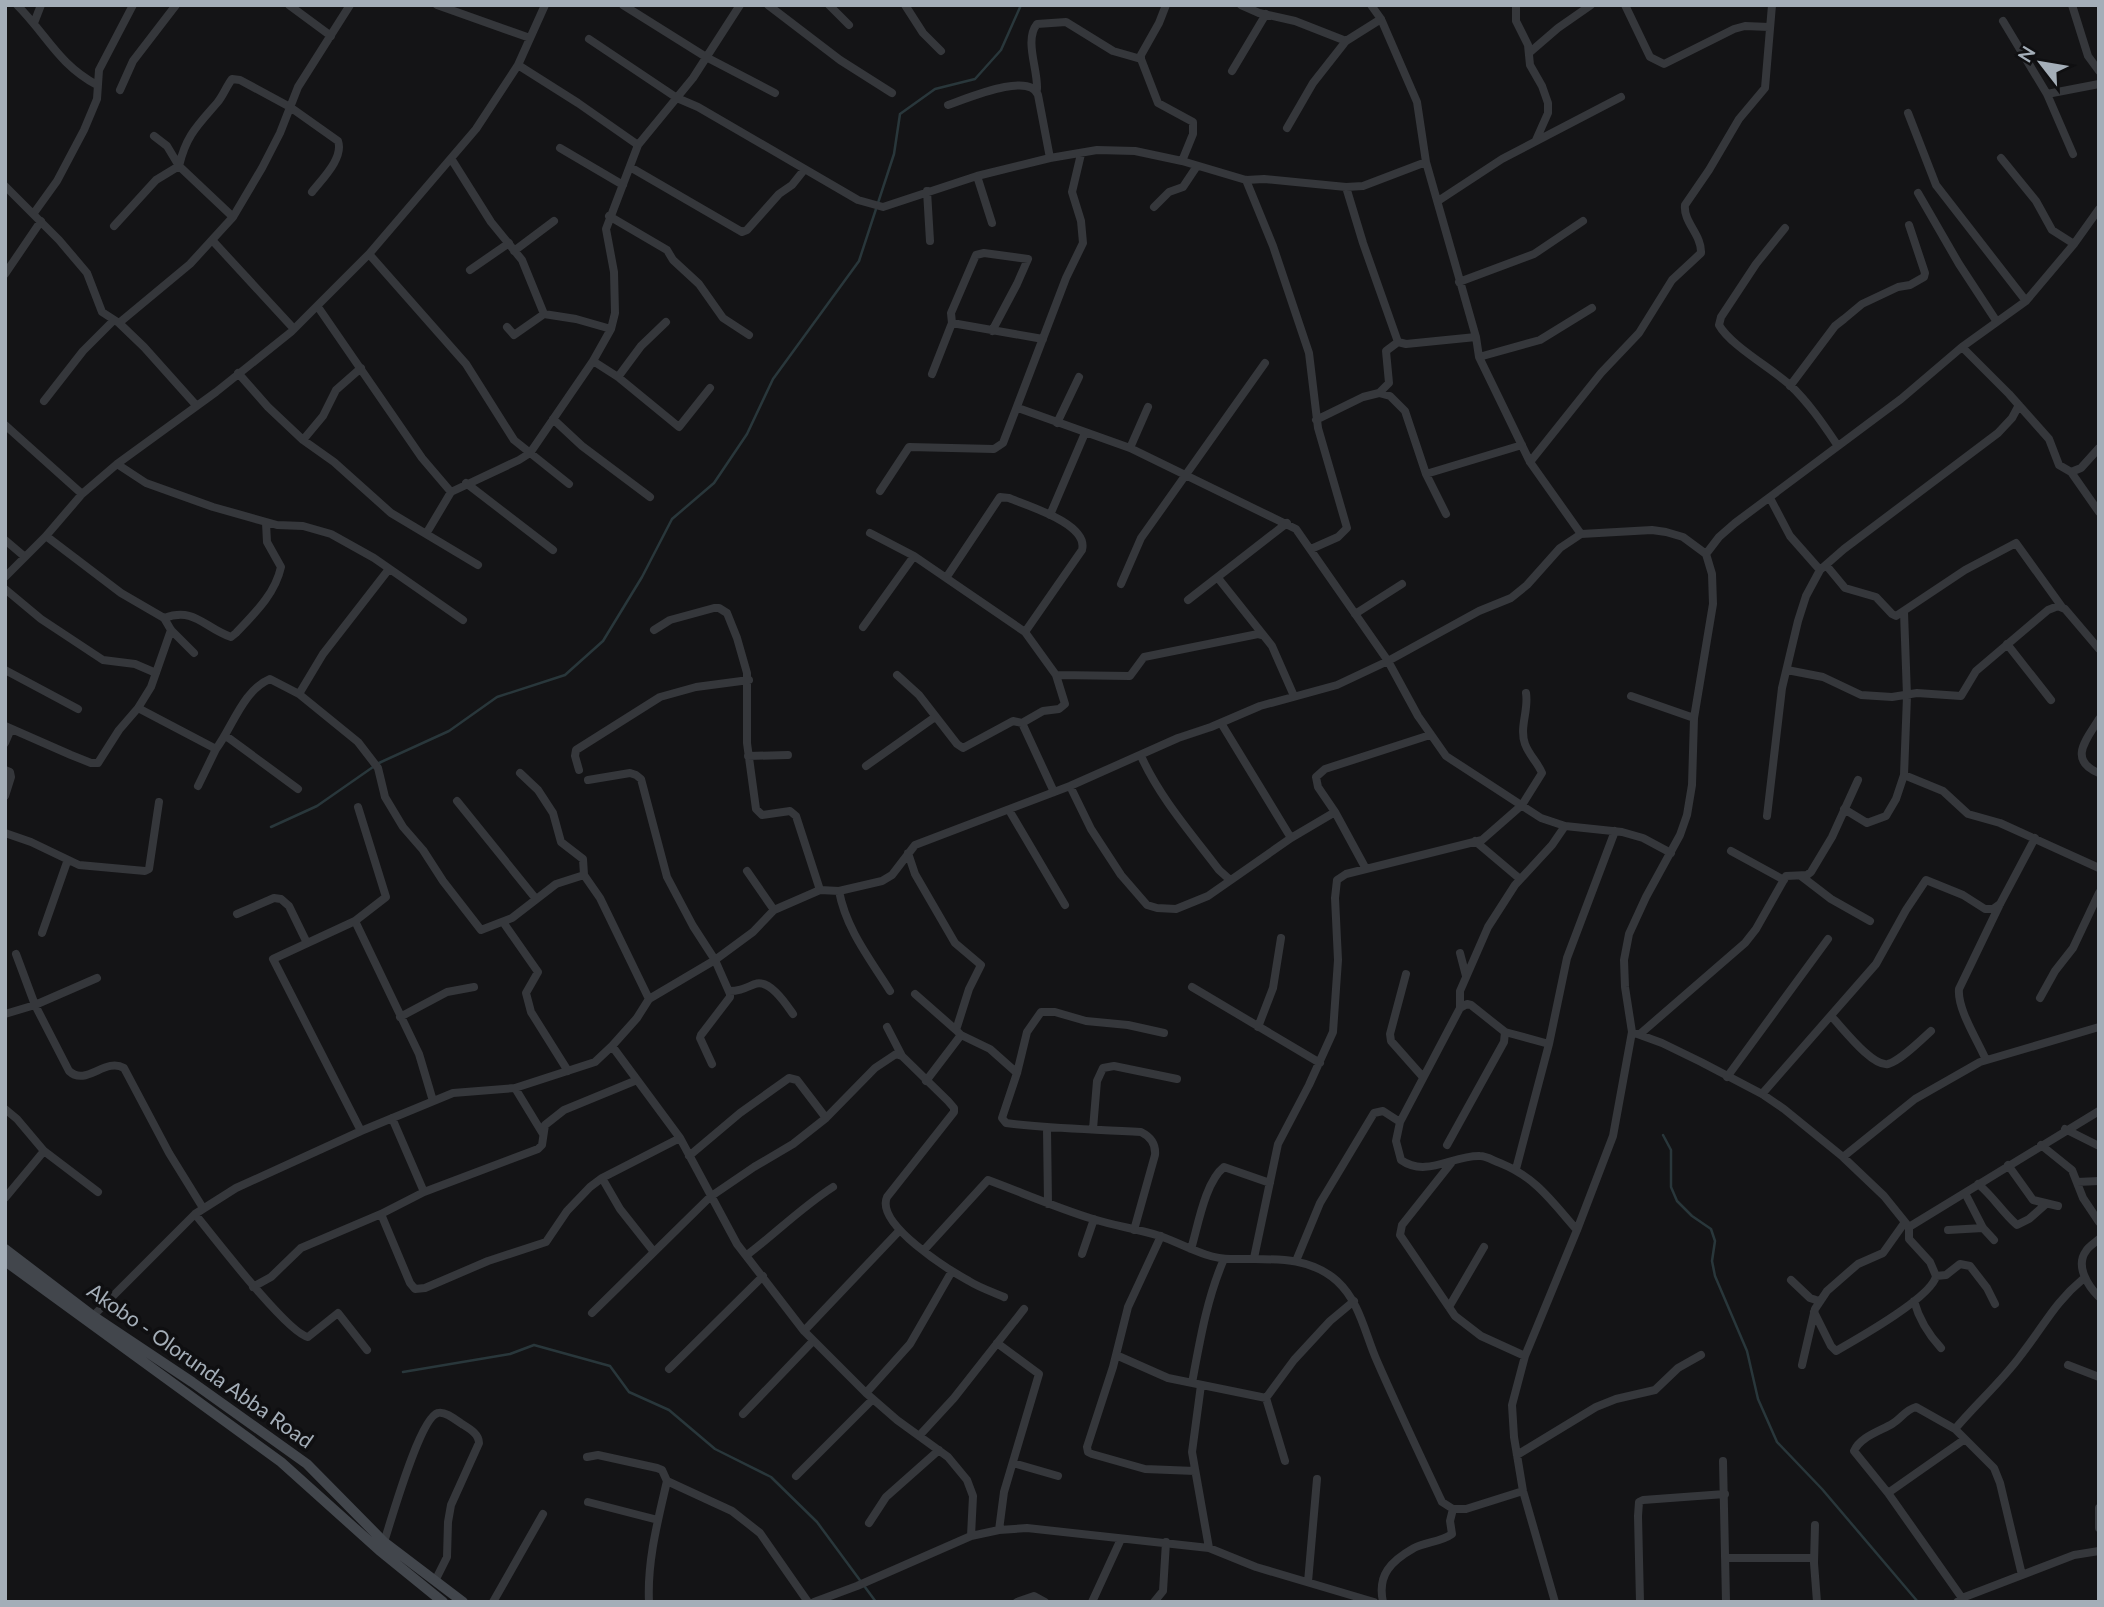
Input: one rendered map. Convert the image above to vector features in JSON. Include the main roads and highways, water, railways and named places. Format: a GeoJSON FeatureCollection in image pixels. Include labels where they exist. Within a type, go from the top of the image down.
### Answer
{"type":"FeatureCollection","features":[{"type":"Feature","properties":{"kind":"main road","name":"Akobo - Olorunda Abba Road"},"geometry":{"type":"LineString","coordinates":[[5,1249],[93,1316],[307,1464],[384,1542],[463,1602]]}},
{"type":"Feature","properties":{"kind":"main road","name":"Akobo - Olorunda Abba Road"},"geometry":{"type":"LineString","coordinates":[[5,1261],[296,1474],[379,1550],[443,1602]]}},
{"type":"Feature","properties":{"kind":"main road"},"geometry":{"type":"LineString","coordinates":[[240,1433],[248,1422]]}},
{"type":"Feature","properties":{"kind":"waterway"},"geometry":{"type":"LineString","coordinates":[[379,763],[449,731],[497,697],[565,675],[603,641],[642,577],[672,519],[714,483],[747,434],[773,379],[859,261],[894,154],[900,114],[935,89],[975,79],[1001,50],[1021,5]]}},
{"type":"Feature","properties":{"kind":"waterway"},"geometry":{"type":"LineString","coordinates":[[271,827],[317,806],[373,767]]}},
{"type":"Feature","properties":{"kind":"waterway"},"geometry":{"type":"LineString","coordinates":[[1663,1135],[1671,1150],[1671,1187],[1677,1201],[1711,1229],[1715,1241],[1712,1261],[1715,1276],[1747,1351],[1758,1399],[1777,1442],[1822,1489],[1918,1602]]}},
{"type":"Feature","properties":{"kind":"waterway"},"geometry":{"type":"LineString","coordinates":[[403,1372],[510,1354],[534,1345],[610,1366],[629,1392],[669,1410],[715,1449],[771,1477],[817,1522],[876,1602]]}}]}
